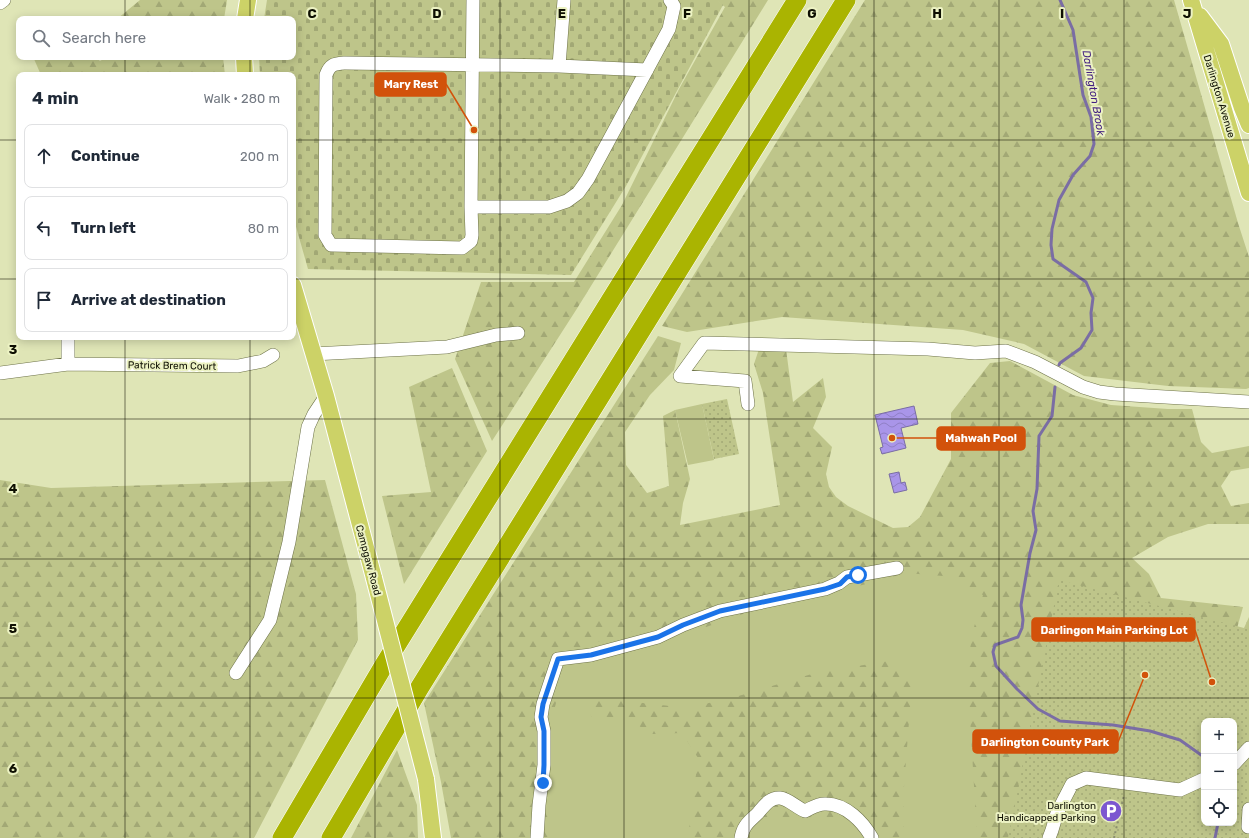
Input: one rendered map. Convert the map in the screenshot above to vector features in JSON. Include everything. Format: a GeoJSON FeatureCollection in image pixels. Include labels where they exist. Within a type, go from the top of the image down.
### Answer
{"type":"FeatureCollection","features":[{"type":"Feature","properties":{"kind":"highway"},"geometry":{"type":"LineString","coordinates":[[282,838],[384,665],[797,0]]}},
{"type":"Feature","properties":{"kind":"highway"},"geometry":{"type":"LineString","coordinates":[[331,838],[424,681],[846,0]]}},
{"type":"Feature","properties":{"kind":"main road"},"geometry":{"type":"LineString","coordinates":[[245,16],[248,0]]}},
{"type":"Feature","properties":{"kind":"main road"},"geometry":{"type":"LineString","coordinates":[[1192,3],[1221,44],[1249,125]]}},
{"type":"Feature","properties":{"kind":"main road","name":"Darlington Avenue"},"geometry":{"type":"LineString","coordinates":[[1192,3],[1249,193]]}},
{"type":"Feature","properties":{"kind":"main road"},"geometry":{"type":"LineString","coordinates":[[244,60],[245,72]]}},
{"type":"Feature","properties":{"kind":"main road","name":"Campgaw Road"},"geometry":{"type":"LineString","coordinates":[[296,296],[326,396],[426,779],[433,838]]}},
{"type":"Feature","properties":{"kind":"street"},"geometry":{"type":"LineString","coordinates":[[0,3],[4,0]]}},
{"type":"Feature","properties":{"kind":"street"},"geometry":{"type":"LineString","coordinates":[[473,0],[472,66],[471,207],[472,235],[471,241],[462,248],[331,245],[325,235],[326,75],[328,68],[335,64],[345,63],[472,66],[559,66],[647,70]]}},
{"type":"Feature","properties":{"kind":"street"},"geometry":{"type":"LineString","coordinates":[[559,66],[564,0]]}},
{"type":"Feature","properties":{"kind":"street"},"geometry":{"type":"LineString","coordinates":[[471,207],[549,208],[567,201],[578,193],[588,178],[669,29],[674,6],[670,0]]}},
{"type":"Feature","properties":{"kind":"street"},"geometry":{"type":"LineString","coordinates":[[313,354],[447,346],[496,335],[518,333]]}},
{"type":"Feature","properties":{"kind":"street"},"geometry":{"type":"LineString","coordinates":[[68,340],[68,364]]}},
{"type":"Feature","properties":{"kind":"street"},"geometry":{"type":"LineString","coordinates":[[748,404],[745,381],[680,376],[704,343],[928,349],[975,353],[1006,350],[1035,362],[1083,387],[1099,392],[1249,402]]}},
{"type":"Feature","properties":{"kind":"street","name":"Patrick Brem Court"},"geometry":{"type":"LineString","coordinates":[[0,373],[68,364],[238,366],[262,361],[273,355]]}},
{"type":"Feature","properties":{"kind":"street"},"geometry":{"type":"LineString","coordinates":[[236,673],[270,620],[289,542],[308,427],[314,414],[326,396]]}},
{"type":"Feature","properties":{"kind":"street"},"geometry":{"type":"LineString","coordinates":[[537,838],[544,765],[544,731],[541,717],[543,704],[558,659],[591,655],[625,646],[658,637],[683,625],[720,611],[825,589],[840,584],[847,577],[898,568]]}},
{"type":"Feature","properties":{"kind":"street"},"geometry":{"type":"LineString","coordinates":[[1237,762],[1249,753]]}},
{"type":"Feature","properties":{"kind":"street"},"geometry":{"type":"LineString","coordinates":[[1049,838],[1057,813],[1072,784],[1086,778],[1180,790],[1201,780]]}},
{"type":"Feature","properties":{"kind":"street"},"geometry":{"type":"LineString","coordinates":[[740,838],[746,825],[766,803],[771,799],[782,798],[805,811],[816,805],[826,804],[843,809],[858,819],[872,838]]}},
{"type":"Feature","properties":{"kind":"street"},"geometry":{"type":"LineString","coordinates":[[1248,827],[1249,809]]}},
{"type":"Feature","properties":{"kind":"path"},"geometry":{"type":"LineString","coordinates":[[1114,838],[1127,784]]}},
{"type":"Feature","properties":{"kind":"green space"},"geometry":{"type":"Polygon","coordinates":[[[140,0],[227,0],[224,16],[121,16],[140,0]]]}},
{"type":"Feature","properties":{"kind":"green space"},"geometry":{"type":"Polygon","coordinates":[[[267,0],[717,0],[723,5],[626,186],[571,275],[308,269],[296,227],[296,72],[260,72],[259,60],[296,60],[296,16],[264,16],[267,0]]]}},
{"type":"Feature","properties":{"kind":"green space"},"geometry":{"type":"Polygon","coordinates":[[[716,0],[768,0],[578,307],[492,441],[455,359],[481,282],[574,282],[622,205],[679,89],[725,7],[716,0]]]}},
{"type":"Feature","properties":{"kind":"green space"},"geometry":{"type":"Polygon","coordinates":[[[865,0],[1174,0],[1249,257],[1249,388],[1168,386],[1084,376],[1024,344],[963,330],[782,317],[687,332],[662,326],[865,0]]]}},
{"type":"Feature","properties":{"kind":"green space"},"geometry":{"type":"Polygon","coordinates":[[[34,60],[223,60],[225,72],[40,72],[34,60]]]}},
{"type":"Feature","properties":{"kind":"green space"},"geometry":{"type":"Polygon","coordinates":[[[658,336],[681,343],[674,370],[650,395],[625,432],[626,465],[647,493],[669,486],[663,416],[675,410],[690,479],[683,503],[680,525],[780,505],[763,393],[754,364],[759,349],[786,349],[793,402],[823,378],[826,397],[813,428],[832,447],[826,474],[829,487],[836,497],[848,506],[893,528],[908,527],[920,517],[951,459],[951,413],[990,363],[1010,361],[1073,395],[1111,405],[1192,409],[1201,442],[1212,453],[1249,446],[1249,468],[1231,471],[1221,486],[1231,506],[1249,503],[1249,524],[1208,524],[1168,537],[1132,558],[1149,574],[1161,598],[1243,607],[1234,639],[1092,838],[977,838],[968,683],[971,638],[983,595],[943,576],[906,573],[815,598],[754,610],[692,632],[633,631],[578,648],[547,666],[556,703],[550,726],[550,838],[451,838],[424,703],[658,336]]]}},
{"type":"Feature","properties":{"kind":"green space"},"geometry":{"type":"Polygon","coordinates":[[[452,368],[487,451],[404,584],[382,496],[431,492],[409,387],[452,368]]]}},
{"type":"Feature","properties":{"kind":"green space"},"geometry":{"type":"Polygon","coordinates":[[[727,399],[739,454],[714,459],[702,404],[727,399]]]}},
{"type":"Feature","properties":{"kind":"green space"},"geometry":{"type":"Polygon","coordinates":[[[702,404],[714,460],[688,465],[675,410],[702,404]]]}},
{"type":"Feature","properties":{"kind":"green space"},"geometry":{"type":"Polygon","coordinates":[[[0,480],[51,488],[325,480],[356,594],[358,640],[254,838],[0,838],[0,480]]]}},
{"type":"Feature","properties":{"kind":"green space"},"geometry":{"type":"Polygon","coordinates":[[[984,548],[1008,838],[520,838],[539,670],[556,643],[984,548]]]}},
{"type":"Feature","properties":{"kind":"green space"},"geometry":{"type":"Polygon","coordinates":[[[1059,580],[1244,628],[1249,617],[1249,838],[1008,838],[1059,580]]]}},
{"type":"Feature","properties":{"kind":"green space"},"geometry":{"type":"Polygon","coordinates":[[[894,660],[912,682],[904,787],[904,838],[876,838],[875,823],[841,818],[761,819],[747,827],[743,838],[688,838],[698,758],[682,733],[653,734],[632,722],[592,718],[585,700],[616,700],[688,708],[742,695],[815,673],[894,660]]]}},
{"type":"Feature","properties":{"kind":"green space"},"geometry":{"type":"Polygon","coordinates":[[[397,750],[417,805],[418,838],[351,838],[397,750]]]}},
{"type":"Feature","properties":{"kind":"water"},"geometry":{"type":"Polygon","coordinates":[[[914,406],[918,424],[901,428],[906,448],[882,454],[880,448],[883,447],[875,415],[914,406]]]}},
{"type":"Feature","properties":{"kind":"water"},"geometry":{"type":"Polygon","coordinates":[[[899,472],[901,483],[905,482],[907,490],[894,493],[889,474],[899,472]]]}},
{"type":"Feature","properties":{"kind":"waterway","name":"Darlington Brook"},"geometry":{"type":"LineString","coordinates":[[1059,365],[1081,348],[1092,330],[1091,313],[1093,298],[1086,282],[1053,259],[1051,245],[1052,229],[1059,200],[1073,175],[1090,156],[1094,144],[1091,117],[1083,95],[1073,30],[1060,0]]}},
{"type":"Feature","properties":{"kind":"waterway","name":"Darlington Brook"},"geometry":{"type":"LineString","coordinates":[[1055,387],[1052,416],[1039,436],[1037,489],[1033,511],[1036,530],[1030,553],[1021,605],[1023,620],[1022,628],[1018,637],[995,645],[993,652],[996,666],[1038,709],[1060,721],[1113,725],[1150,731],[1180,740],[1201,755]]}},
{"type":"Feature","properties":{"kind":"waterway","name":"Darlington Brook"},"geometry":{"type":"LineString","coordinates":[[1215,838],[1217,826]]}},
{"type":"Feature","properties":{"kind":"place","name":"Mary Rest"},"geometry":{"type":"Point","coordinates":[474,130]}},
{"type":"Feature","properties":{"kind":"place","name":"Mahwah Pool"},"geometry":{"type":"Point","coordinates":[892,438]}},
{"type":"Feature","properties":{"kind":"place","name":"Darlington County Park"},"geometry":{"type":"Point","coordinates":[1145,675]}},
{"type":"Feature","properties":{"kind":"place","name":"Darlingon Main Parking Lot"},"geometry":{"type":"Point","coordinates":[1212,682]}},
{"type":"Feature","properties":{"kind":"place","name":"Darlington Handicapped Parking"},"geometry":{"type":"Point","coordinates":[1111,811]}},
{"type":"Feature","properties":{"kind":"route"},"geometry":{"type":"LineString","coordinates":[[543,783],[544,731],[541,717],[543,704],[558,659],[591,655],[658,637],[683,625],[720,611],[825,589],[840,584],[847,577],[858,575]]}}]}
